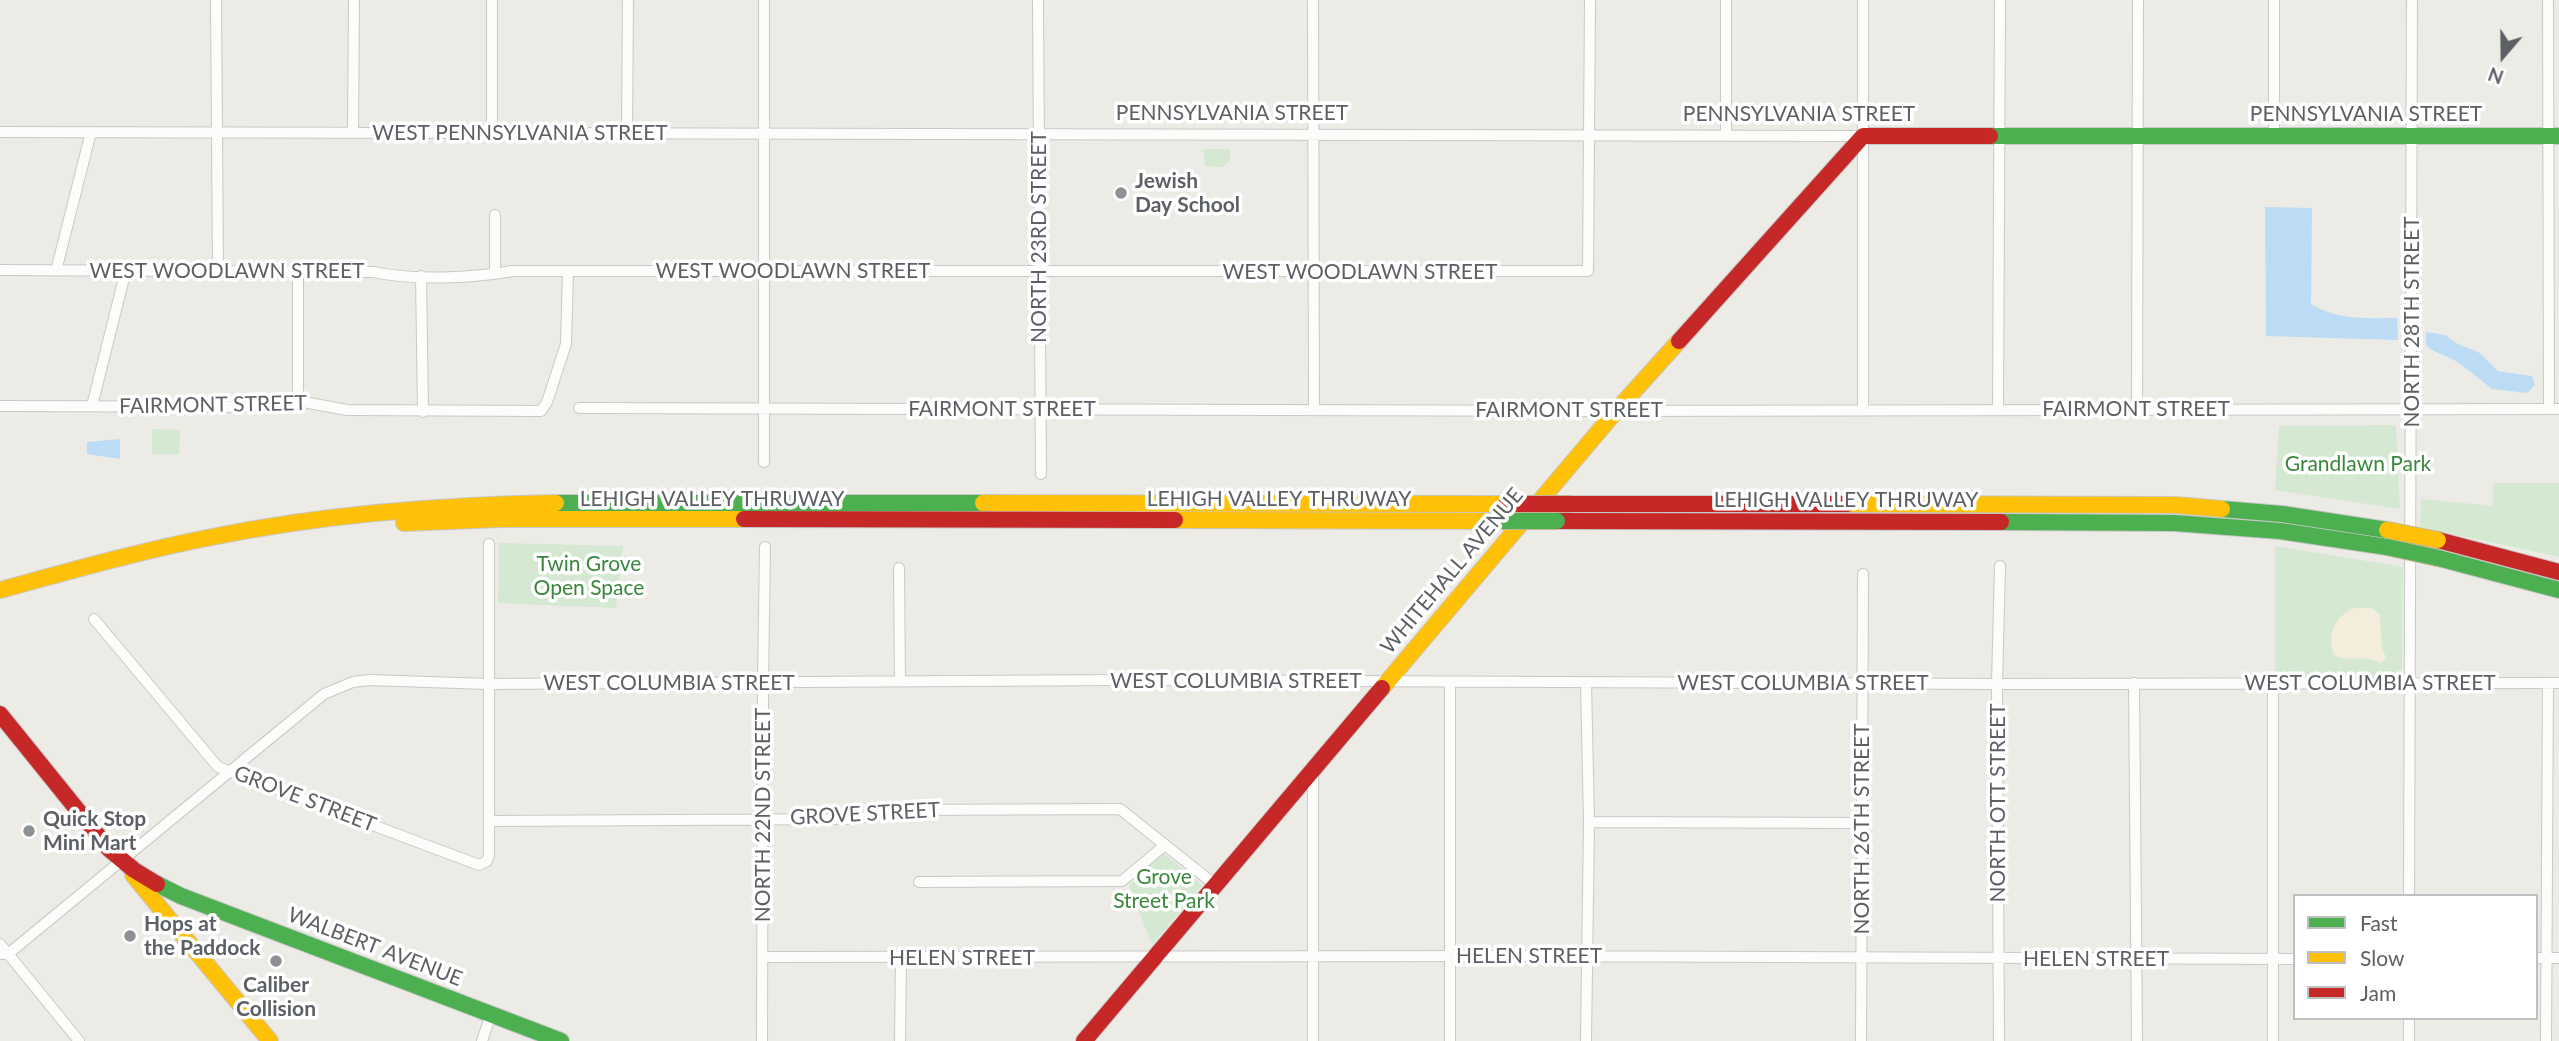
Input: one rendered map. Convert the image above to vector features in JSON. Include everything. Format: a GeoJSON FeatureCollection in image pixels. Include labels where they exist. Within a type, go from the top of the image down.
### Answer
{"type":"FeatureCollection","features":[{"type":"Feature","properties":{"kind":"main road","name":"PENNSYLVANIA STREET"},"geometry":{"type":"LineString","coordinates":[[1863,136],[2554,136]]}},
{"type":"Feature","properties":{"kind":"main road","name":"WHITEHALL AVENUE"},"geometry":{"type":"LineString","coordinates":[[1084,1041],[1616,411],[1863,136]]}},
{"type":"Feature","properties":{"kind":"main road","name":"LEHIGH VALLEY THRUWAY"},"geometry":{"type":"LineString","coordinates":[[6,595],[137,554],[241,531],[346,516],[453,506],[577,502],[2175,505],[2282,513],[2387,530],[2438,540],[2559,572]]}},
{"type":"Feature","properties":{"kind":"main road","name":"LEHIGH VALLEY THRUWAY"},"geometry":{"type":"LineString","coordinates":[[6,595],[243,544],[348,528],[450,520],[2174,523],[2280,531],[2387,547],[2559,590]]}},
{"type":"Feature","properties":{"kind":"main road","name":"WALBERT AVENUE"},"geometry":{"type":"LineString","coordinates":[[0,714],[122,862],[150,880],[181,896],[561,1041]]}},
{"type":"Feature","properties":{"kind":"main road"},"geometry":{"type":"LineString","coordinates":[[122,862],[270,1041]]}},
{"type":"Feature","properties":{"kind":"street"},"geometry":{"type":"LineString","coordinates":[[216,0],[218,270]]}},
{"type":"Feature","properties":{"kind":"street"},"geometry":{"type":"LineString","coordinates":[[354,0],[354,133]]}},
{"type":"Feature","properties":{"kind":"street"},"geometry":{"type":"LineString","coordinates":[[492,0],[492,133]]}},
{"type":"Feature","properties":{"kind":"street"},"geometry":{"type":"LineString","coordinates":[[627,133],[628,0]]}},
{"type":"Feature","properties":{"kind":"street"},"geometry":{"type":"LineString","coordinates":[[764,0],[764,461]]}},
{"type":"Feature","properties":{"kind":"street","name":"NORTH 23RD STREET"},"geometry":{"type":"LineString","coordinates":[[1038,0],[1041,474]]}},
{"type":"Feature","properties":{"kind":"street"},"geometry":{"type":"LineString","coordinates":[[1313,0],[1314,408]]}},
{"type":"Feature","properties":{"kind":"street"},"geometry":{"type":"LineString","coordinates":[[1588,134],[1590,0]]}},
{"type":"Feature","properties":{"kind":"street"},"geometry":{"type":"LineString","coordinates":[[1726,0],[1726,135]]}},
{"type":"Feature","properties":{"kind":"street"},"geometry":{"type":"LineString","coordinates":[[1863,0],[1863,410]]}},
{"type":"Feature","properties":{"kind":"street"},"geometry":{"type":"LineString","coordinates":[[1998,410],[2000,0]]}},
{"type":"Feature","properties":{"kind":"street"},"geometry":{"type":"LineString","coordinates":[[2137,410],[2138,0]]}},
{"type":"Feature","properties":{"kind":"street"},"geometry":{"type":"LineString","coordinates":[[2274,0],[2274,135]]}},
{"type":"Feature","properties":{"kind":"street","name":"NORTH 28TH STREET"},"geometry":{"type":"LineString","coordinates":[[2410,894],[2412,0]]}},
{"type":"Feature","properties":{"kind":"street"},"geometry":{"type":"LineString","coordinates":[[2548,0],[2554,136],[2554,409]]}},
{"type":"Feature","properties":{"kind":"street","name":"WEST PENNSYLVANIA STREET"},"geometry":{"type":"LineString","coordinates":[[0,132],[1039,134]]}},
{"type":"Feature","properties":{"kind":"street"},"geometry":{"type":"LineString","coordinates":[[56,271],[91,132]]}},
{"type":"Feature","properties":{"kind":"street","name":"PENNSYLVANIA STREET"},"geometry":{"type":"LineString","coordinates":[[1039,134],[1863,136]]}},
{"type":"Feature","properties":{"kind":"street","name":"WEST WOODLAWN STREET"},"geometry":{"type":"LineString","coordinates":[[0,271],[218,270],[373,272],[392,276],[421,276],[513,271],[1588,271],[1588,134]]}},
{"type":"Feature","properties":{"kind":"street"},"geometry":{"type":"LineString","coordinates":[[495,215],[495,274]]}},
{"type":"Feature","properties":{"kind":"street"},"geometry":{"type":"LineString","coordinates":[[92,406],[126,270]]}},
{"type":"Feature","properties":{"kind":"street","name":"FAIRMONT STREET"},"geometry":{"type":"LineString","coordinates":[[0,406],[284,407],[298,401],[347,410],[537,412],[543,409],[547,402],[566,344],[568,271]]}},
{"type":"Feature","properties":{"kind":"street"},"geometry":{"type":"LineString","coordinates":[[298,272],[298,401]]}},
{"type":"Feature","properties":{"kind":"street"},"geometry":{"type":"LineString","coordinates":[[421,276],[423,412]]}},
{"type":"Feature","properties":{"kind":"street","name":"FAIRMONT STREET"},"geometry":{"type":"LineString","coordinates":[[579,408],[1314,408],[1616,411],[2554,409]]}},
{"type":"Feature","properties":{"kind":"street"},"geometry":{"type":"LineString","coordinates":[[489,544],[489,821]]}},
{"type":"Feature","properties":{"kind":"street","name":"NORTH 22ND STREET"},"geometry":{"type":"LineString","coordinates":[[762,1041],[765,547]]}},
{"type":"Feature","properties":{"kind":"street","name":"NORTH OTT STREET"},"geometry":{"type":"LineString","coordinates":[[1998,1041],[1997,684],[2000,566]]}},
{"type":"Feature","properties":{"kind":"street"},"geometry":{"type":"LineString","coordinates":[[900,568],[900,681]]}},
{"type":"Feature","properties":{"kind":"street","name":"NORTH 26TH STREET"},"geometry":{"type":"LineString","coordinates":[[1861,1041],[1863,574]]}},
{"type":"Feature","properties":{"kind":"street","name":"GROVE STREET"},"geometry":{"type":"LineString","coordinates":[[94,619],[218,767],[479,865],[487,861],[489,855],[489,821],[857,819],[899,810],[1120,809],[1214,884]]}},
{"type":"Feature","properties":{"kind":"street","name":"WEST COLUMBIA STREET"},"geometry":{"type":"LineString","coordinates":[[4,954],[122,862],[324,694],[338,687],[369,680],[488,684],[900,681],[2554,683]]}},
{"type":"Feature","properties":{"kind":"street"},"geometry":{"type":"LineString","coordinates":[[1450,682],[1450,1041]]}},
{"type":"Feature","properties":{"kind":"street"},"geometry":{"type":"LineString","coordinates":[[1586,1041],[1589,822],[1587,682]]}},
{"type":"Feature","properties":{"kind":"street"},"geometry":{"type":"LineString","coordinates":[[2134,683],[2137,1041]]}},
{"type":"Feature","properties":{"kind":"street"},"geometry":{"type":"LineString","coordinates":[[2546,1041],[2541,958],[2554,683]]}},
{"type":"Feature","properties":{"kind":"street"},"geometry":{"type":"LineString","coordinates":[[2273,684],[2273,1041]]}},
{"type":"Feature","properties":{"kind":"street"},"geometry":{"type":"LineString","coordinates":[[1314,767],[1314,1041]]}},
{"type":"Feature","properties":{"kind":"street"},"geometry":{"type":"LineString","coordinates":[[1589,822],[1863,823]]}},
{"type":"Feature","properties":{"kind":"street"},"geometry":{"type":"LineString","coordinates":[[919,881],[1122,881],[1165,845]]}},
{"type":"Feature","properties":{"kind":"street"},"geometry":{"type":"LineString","coordinates":[[0,944],[4,954],[79,1041]]}},
{"type":"Feature","properties":{"kind":"street","name":"HELEN STREET"},"geometry":{"type":"LineString","coordinates":[[763,957],[2293,959]]}},
{"type":"Feature","properties":{"kind":"street"},"geometry":{"type":"LineString","coordinates":[[900,1041],[901,958]]}},
{"type":"Feature","properties":{"kind":"street"},"geometry":{"type":"LineString","coordinates":[[2541,958],[2559,958]]}},
{"type":"Feature","properties":{"kind":"street"},"geometry":{"type":"LineString","coordinates":[[482,1041],[491,1014]]}},
{"type":"Feature","properties":{"kind":"street"},"geometry":{"type":"LineString","coordinates":[[2409,1020],[2409,1041]]}},
{"type":"Feature","properties":{"kind":"green space"},"geometry":{"type":"Polygon","coordinates":[[[1203,149],[1230,149],[1230,160],[1223,167],[1205,166],[1203,149]]]}},
{"type":"Feature","properties":{"kind":"green space","name":"Grandlawn Park"},"geometry":{"type":"Polygon","coordinates":[[[2396,425],[2400,509],[2275,490],[2279,426],[2396,425]]]}},
{"type":"Feature","properties":{"kind":"green space"},"geometry":{"type":"Polygon","coordinates":[[[152,429],[180,430],[179,454],[152,454],[152,429]]]}},
{"type":"Feature","properties":{"kind":"green space"},"geometry":{"type":"Polygon","coordinates":[[[2493,483],[2559,483],[2559,557],[2420,527],[2421,499],[2493,506],[2493,483]]]}},
{"type":"Feature","properties":{"kind":"green space","name":"Twin Grove Open Space"},"geometry":{"type":"Polygon","coordinates":[[[499,543],[623,546],[616,608],[498,603],[499,543]]]}},
{"type":"Feature","properties":{"kind":"green space"},"geometry":{"type":"Polygon","coordinates":[[[2275,546],[2403,567],[2402,674],[2393,678],[2275,678],[2275,546]]]}},
{"type":"Feature","properties":{"kind":"green space","name":"Grove Street Park"},"geometry":{"type":"Polygon","coordinates":[[[1162,852],[1202,885],[1152,945],[1129,885],[1162,852]]]}},
{"type":"Feature","properties":{"kind":"sand"},"geometry":{"type":"Polygon","coordinates":[[[2353,608],[2372,608],[2380,615],[2382,648],[2386,657],[2383,662],[2334,655],[2331,640],[2334,627],[2346,612],[2353,608]]]}},
{"type":"Feature","properties":{"kind":"water"},"geometry":{"type":"Polygon","coordinates":[[[2265,207],[2312,208],[2311,304],[2342,316],[2397,318],[2398,340],[2266,336],[2265,207]]]}},
{"type":"Feature","properties":{"kind":"water"},"geometry":{"type":"Polygon","coordinates":[[[2426,332],[2445,335],[2480,353],[2498,371],[2532,376],[2535,385],[2527,393],[2492,389],[2458,362],[2430,349],[2426,344],[2426,332]]]}},
{"type":"Feature","properties":{"kind":"water"},"geometry":{"type":"Polygon","coordinates":[[[120,439],[120,459],[87,454],[87,442],[120,439]]]}},
{"type":"Feature","properties":{"kind":"traffic: fast"},"geometry":{"type":"LineString","coordinates":[[1990,136],[2559,136]]}},
{"type":"Feature","properties":{"kind":"traffic: fast"},"geometry":{"type":"LineString","coordinates":[[556,503],[983,503]]}},
{"type":"Feature","properties":{"kind":"traffic: fast"},"geometry":{"type":"LineString","coordinates":[[2222,509],[2282,514],[2387,530]]}},
{"type":"Feature","properties":{"kind":"traffic: fast"},"geometry":{"type":"LineString","coordinates":[[1491,521],[1557,521]]}},
{"type":"Feature","properties":{"kind":"traffic: fast"},"geometry":{"type":"LineString","coordinates":[[2001,522],[2174,523],[2280,531],[2387,547]]}},
{"type":"Feature","properties":{"kind":"traffic: fast"},"geometry":{"type":"LineString","coordinates":[[2387,547],[2438,558]]}},
{"type":"Feature","properties":{"kind":"traffic: fast"},"geometry":{"type":"LineString","coordinates":[[2438,558],[2559,590]]}},
{"type":"Feature","properties":{"kind":"traffic: fast"},"geometry":{"type":"LineString","coordinates":[[157,884],[181,896],[561,1041]]}},
{"type":"Feature","properties":{"kind":"traffic: slow"},"geometry":{"type":"LineString","coordinates":[[1382,688],[1616,411],[1679,341]]}},
{"type":"Feature","properties":{"kind":"traffic: slow"},"geometry":{"type":"LineString","coordinates":[[0,590],[158,549],[297,522],[426,509],[556,503]]}},
{"type":"Feature","properties":{"kind":"traffic: slow"},"geometry":{"type":"LineString","coordinates":[[983,503],[1506,504]]}},
{"type":"Feature","properties":{"kind":"traffic: slow"},"geometry":{"type":"LineString","coordinates":[[1847,504],[2175,505],[2222,509]]}},
{"type":"Feature","properties":{"kind":"traffic: slow"},"geometry":{"type":"LineString","coordinates":[[404,523],[499,519],[744,519]]}},
{"type":"Feature","properties":{"kind":"traffic: slow"},"geometry":{"type":"LineString","coordinates":[[1175,520],[1491,521]]}},
{"type":"Feature","properties":{"kind":"traffic: slow"},"geometry":{"type":"LineString","coordinates":[[2387,530],[2438,540]]}},
{"type":"Feature","properties":{"kind":"traffic: slow"},"geometry":{"type":"LineString","coordinates":[[133,875],[270,1041]]}},
{"type":"Feature","properties":{"kind":"traffic: jam"},"geometry":{"type":"LineString","coordinates":[[1679,341],[1863,136],[1990,136]]}},
{"type":"Feature","properties":{"kind":"traffic: jam"},"geometry":{"type":"LineString","coordinates":[[1506,504],[1571,504]]}},
{"type":"Feature","properties":{"kind":"traffic: jam"},"geometry":{"type":"LineString","coordinates":[[1571,504],[1847,504]]}},
{"type":"Feature","properties":{"kind":"traffic: jam"},"geometry":{"type":"LineString","coordinates":[[744,519],[1175,520]]}},
{"type":"Feature","properties":{"kind":"traffic: jam"},"geometry":{"type":"LineString","coordinates":[[1557,521],[2001,522]]}},
{"type":"Feature","properties":{"kind":"traffic: jam"},"geometry":{"type":"LineString","coordinates":[[2438,540],[2559,572]]}},
{"type":"Feature","properties":{"kind":"traffic: jam"},"geometry":{"type":"LineString","coordinates":[[1084,1041],[1382,688]]}},
{"type":"Feature","properties":{"kind":"traffic: jam"},"geometry":{"type":"LineString","coordinates":[[0,714],[109,849],[134,870],[157,884]]}},
{"type":"Feature","properties":{"kind":"place","name":"Jewish Day School"},"geometry":{"type":"Point","coordinates":[1121,193]}},
{"type":"Feature","properties":{"kind":"place","name":"Quick Stop Mini Mart"},"geometry":{"type":"Point","coordinates":[29,831]}},
{"type":"Feature","properties":{"kind":"place","name":"Hops at the Paddock"},"geometry":{"type":"Point","coordinates":[130,936]}},
{"type":"Feature","properties":{"kind":"place","name":"Caliber Collision"},"geometry":{"type":"Point","coordinates":[276,961]}}]}
